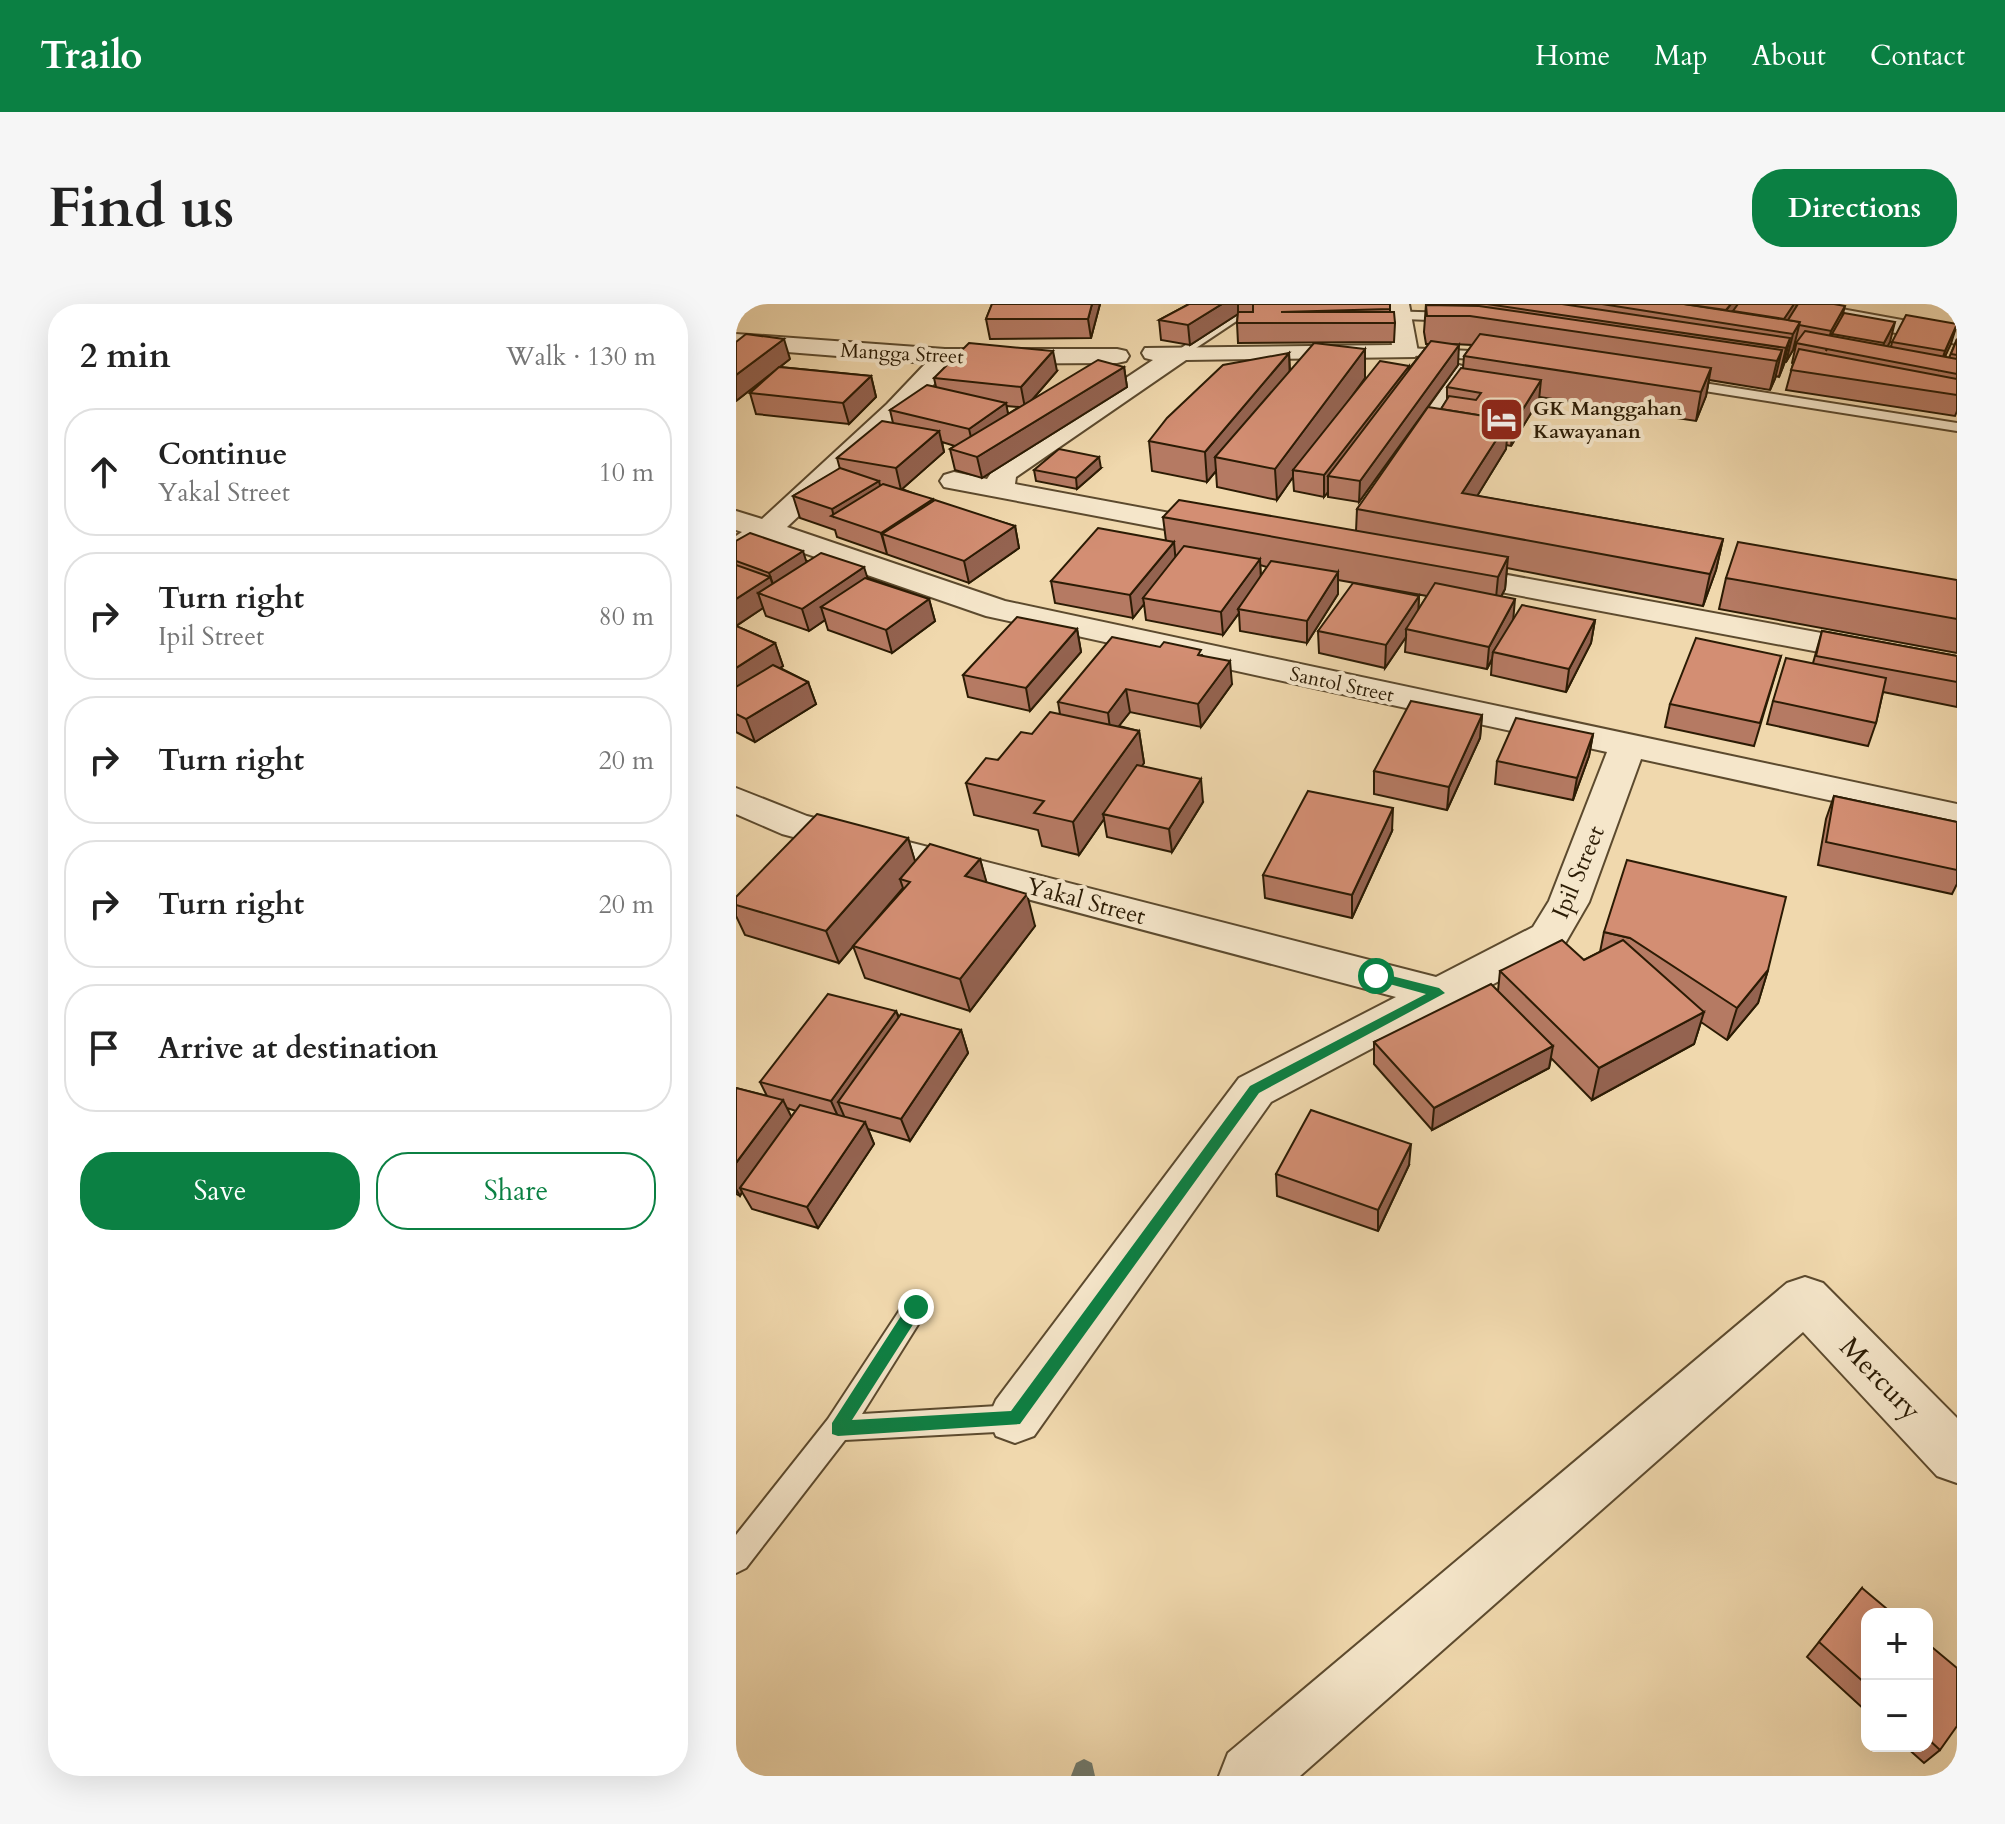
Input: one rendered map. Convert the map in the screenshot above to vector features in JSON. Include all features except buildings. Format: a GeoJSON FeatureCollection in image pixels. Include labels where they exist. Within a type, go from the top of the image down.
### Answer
{"type":"FeatureCollection","features":[{"type":"Feature","properties":{"kind":"street"},"geometry":{"type":"LineString","coordinates":[[1774,304],[1945,334],[1957,315]]}},
{"type":"Feature","properties":{"kind":"street"},"geometry":{"type":"LineString","coordinates":[[1000,490],[1002,476],[1007,470],[1079,424],[1167,353],[1406,352],[1398,310]]}},
{"type":"Feature","properties":{"kind":"street","name":"Mangga Street"},"geometry":{"type":"LineString","coordinates":[[736,341],[945,357],[1117,356]]}},
{"type":"Feature","properties":{"kind":"street"},"geometry":{"type":"LineString","coordinates":[[736,548],[751,525],[896,410],[945,357]]}},
{"type":"Feature","properties":{"kind":"street"},"geometry":{"type":"LineString","coordinates":[[954,481],[1246,535]]}},
{"type":"Feature","properties":{"kind":"street","name":"Santol Street"},"geometry":{"type":"LineString","coordinates":[[751,525],[997,609],[1957,816]]}},
{"type":"Feature","properties":{"kind":"street"},"geometry":{"type":"LineString","coordinates":[[1415,567],[1957,668]]}},
{"type":"Feature","properties":{"kind":"street","name":"Ipil Street"},"geometry":{"type":"LineString","coordinates":[[1015,1418],[1255,1090],[1548,937],[1569,902],[1628,745]]}},
{"type":"Feature","properties":{"kind":"street","name":"Yakal Street"},"geometry":{"type":"LineString","coordinates":[[736,800],[795,825],[1439,993]]}},
{"type":"Feature","properties":{"kind":"street","name":"Mercury"},"geometry":{"type":"LineString","coordinates":[[1251,1776],[1805,1299],[1957,1457]]}},
{"type":"Feature","properties":{"kind":"lane"},"geometry":{"type":"LineString","coordinates":[[1370,315],[1398,310],[1467,318]]}},
{"type":"Feature","properties":{"kind":"lane"},"geometry":{"type":"LineString","coordinates":[[1167,353],[1235,317],[1283,314]]}},
{"type":"Feature","properties":{"kind":"lane"},"geometry":{"type":"LineString","coordinates":[[1406,352],[1473,353],[1503,358]]}},
{"type":"Feature","properties":{"kind":"lane"},"geometry":{"type":"LineString","coordinates":[[1414,441],[1473,353]]}},
{"type":"Feature","properties":{"kind":"lane"},"geometry":{"type":"LineString","coordinates":[[1670,382],[1957,427]]}},
{"type":"Feature","properties":{"kind":"lane"},"geometry":{"type":"LineString","coordinates":[[736,1558],[838,1428],[916,1307]]}},
{"type":"Feature","properties":{"kind":"lane"},"geometry":{"type":"LineString","coordinates":[[838,1428],[1015,1418]]}},
{"type":"Feature","properties":{"kind":"waterway"},"geometry":{"type":"LineString","coordinates":[[1083,1776],[1084,1771]]}},
{"type":"Feature","properties":{"kind":"place","name":"GK Manggahan Kawayanan"},"geometry":{"type":"Point","coordinates":[1502,419]}},
{"type":"Feature","properties":{"kind":"route"},"geometry":{"type":"LineString","coordinates":[[916,1307],[838,1428],[1015,1418],[1255,1090],[1439,993],[1376,976]]}}]}
